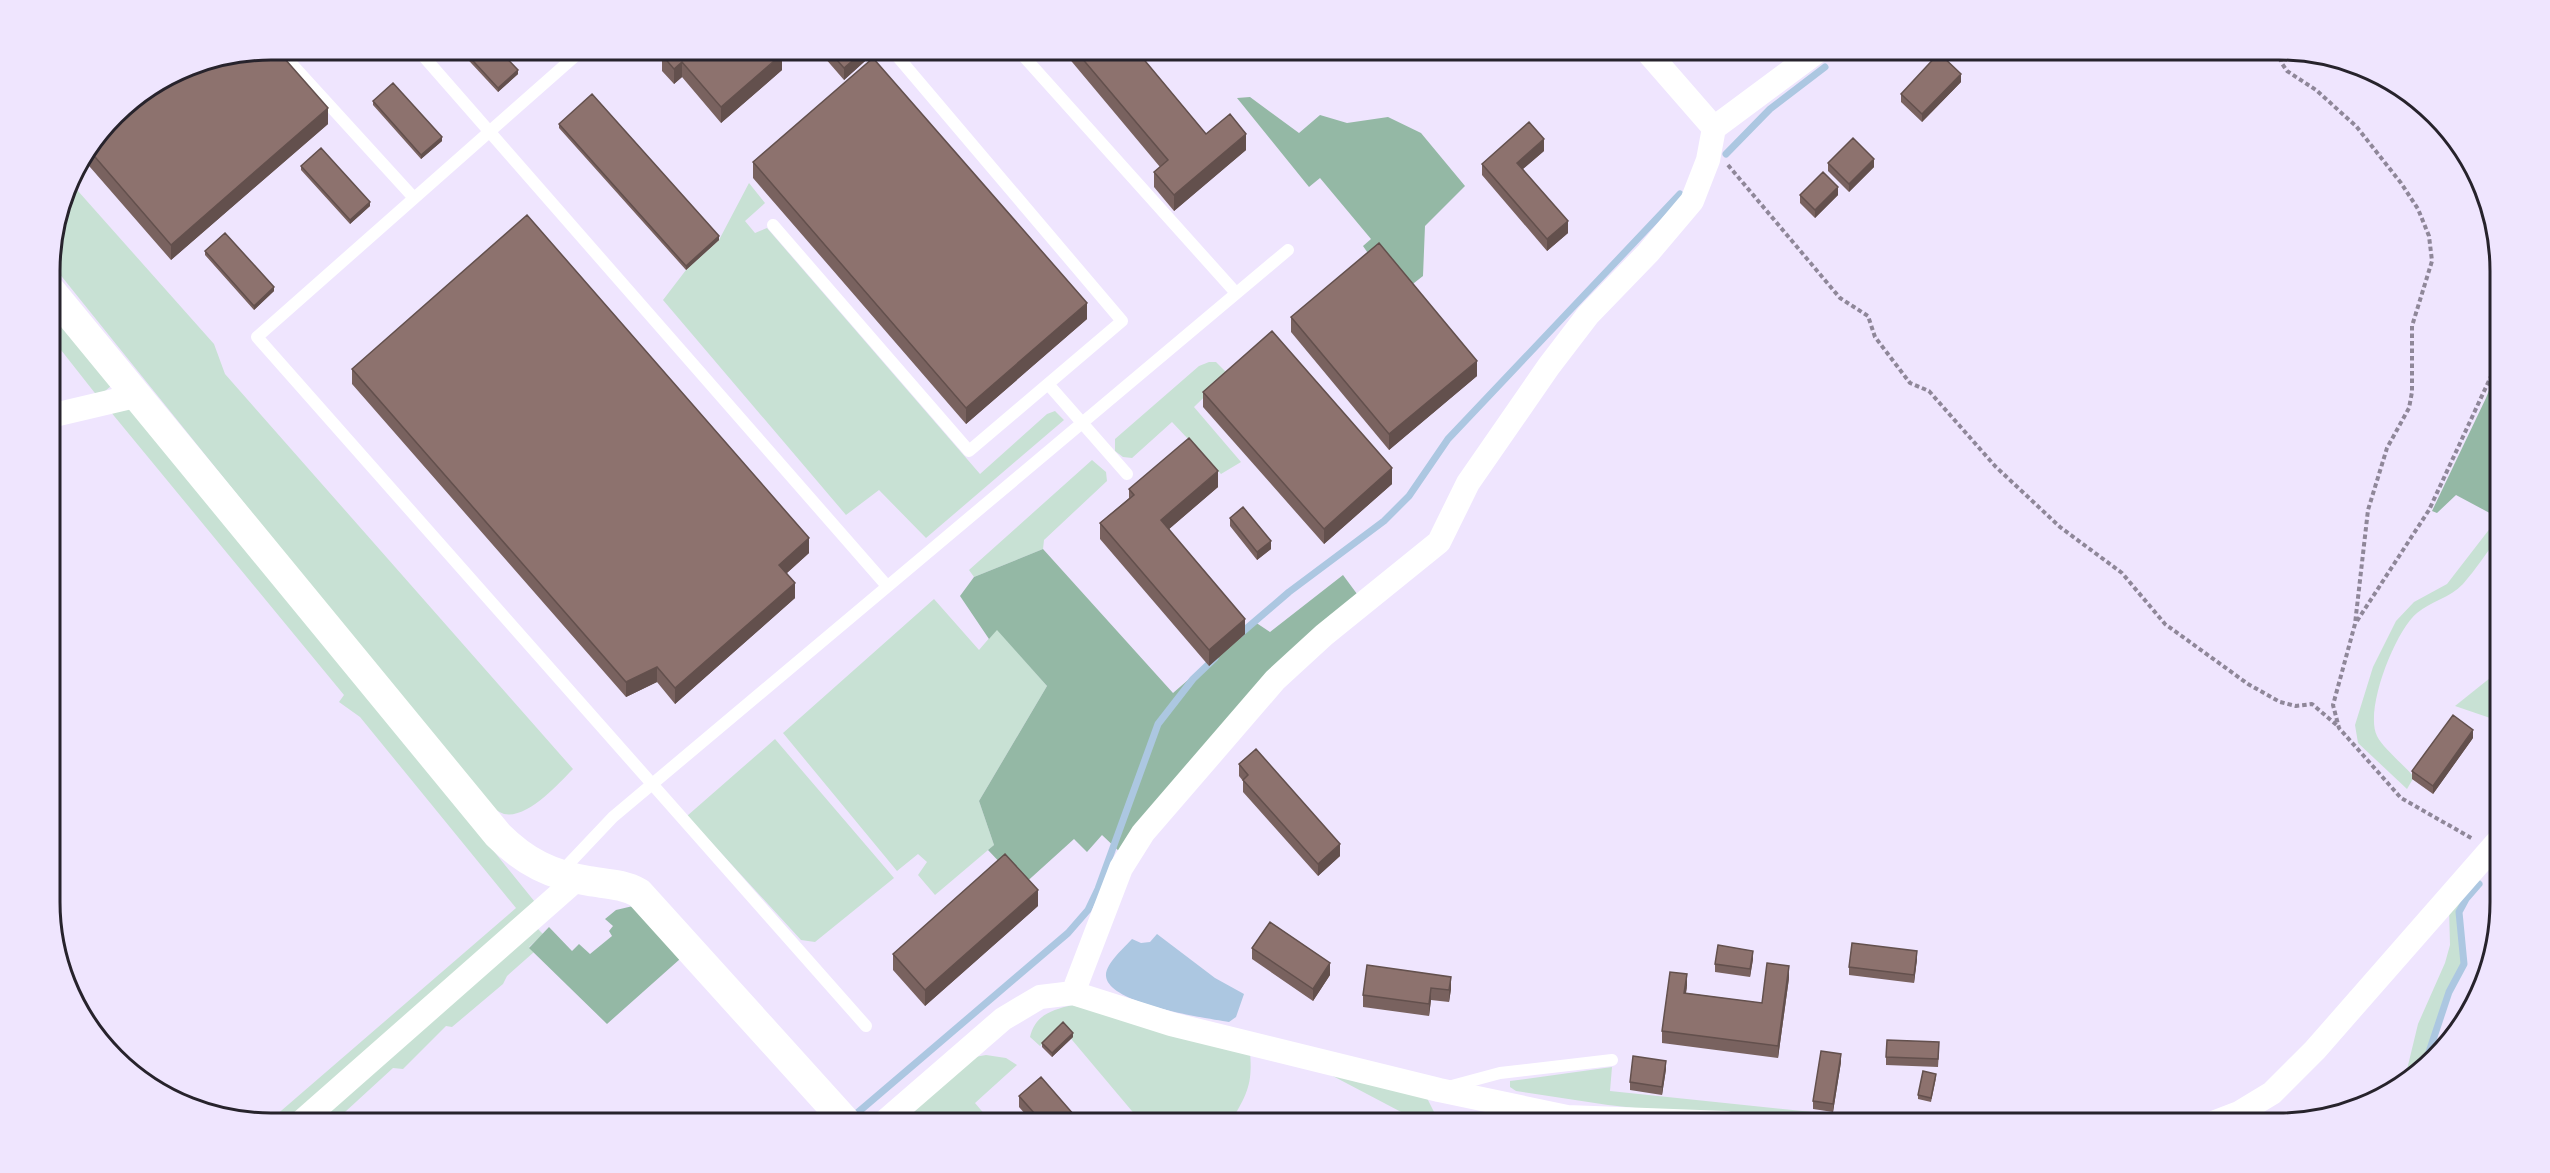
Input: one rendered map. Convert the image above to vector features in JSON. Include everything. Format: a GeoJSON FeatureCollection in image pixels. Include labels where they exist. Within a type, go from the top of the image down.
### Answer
{"type":"FeatureCollection","features":[{"type":"Feature","properties":{"kind":"street"},"geometry":{"type":"LineString","coordinates":[[1654,60],[1713,136]]}},
{"type":"Feature","properties":{"kind":"street"},"geometry":{"type":"LineString","coordinates":[[1073,993],[1121,868],[1143,833],[1275,680],[1324,635],[1439,542],[1468,483],[1549,366],[1588,315],[1648,253],[1692,201],[1713,136],[1806,60]]}},
{"type":"Feature","properties":{"kind":"street"},"geometry":{"type":"LineString","coordinates":[[60,302],[498,835],[531,863],[568,877],[626,886],[639,893],[838,1113]]}},
{"type":"Feature","properties":{"kind":"street"},"geometry":{"type":"LineString","coordinates":[[60,414],[135,396]]}},
{"type":"Feature","properties":{"kind":"street"},"geometry":{"type":"LineString","coordinates":[[2239,1113],[2279,1086],[2315,1050],[2490,856]]}},
{"type":"Feature","properties":{"kind":"street"},"geometry":{"type":"LineString","coordinates":[[312,1113],[568,877]]}},
{"type":"Feature","properties":{"kind":"street"},"geometry":{"type":"LineString","coordinates":[[895,1113],[1003,1020],[1040,997],[1073,993],[1171,1024],[1439,1090],[1548,1113]]}},
{"type":"Feature","properties":{"kind":"lane"},"geometry":{"type":"LineString","coordinates":[[288,60],[414,198]]}},
{"type":"Feature","properties":{"kind":"lane"},"geometry":{"type":"LineString","coordinates":[[427,60],[887,586]]}},
{"type":"Feature","properties":{"kind":"lane"},"geometry":{"type":"LineString","coordinates":[[571,60],[256,337],[866,1026]]}},
{"type":"Feature","properties":{"kind":"lane"},"geometry":{"type":"LineString","coordinates":[[773,225],[969,451],[1122,321],[900,60]]}},
{"type":"Feature","properties":{"kind":"lane"},"geometry":{"type":"LineString","coordinates":[[1027,60],[1236,293]]}},
{"type":"Feature","properties":{"kind":"lane"},"geometry":{"type":"LineString","coordinates":[[568,877],[613,817],[1288,250]]}},
{"type":"Feature","properties":{"kind":"lane"},"geometry":{"type":"LineString","coordinates":[[1048,384],[1127,474]]}},
{"type":"Feature","properties":{"kind":"lane"},"geometry":{"type":"LineString","coordinates":[[1439,1090],[1500,1073],[1612,1060]]}},
{"type":"Feature","properties":{"kind":"path"},"geometry":{"type":"LineString","coordinates":[[2281,60],[2287,71],[2316,90],[2349,120],[2401,183],[2418,209],[2430,244],[2432,261],[2412,326],[2412,392],[2409,408],[2387,448],[2368,510],[2355,624],[2333,705],[2339,728]]}},
{"type":"Feature","properties":{"kind":"path"},"geometry":{"type":"LineString","coordinates":[[1713,136],[1840,298],[1868,316],[1875,337],[1910,383],[1929,391],[1995,466],[2052,519],[2122,573],[2165,624],[2248,684],[2280,702],[2296,706],[2312,704],[2339,728],[2401,798],[2451,828],[2490,848]]}},
{"type":"Feature","properties":{"kind":"path"},"geometry":{"type":"LineString","coordinates":[[2355,624],[2429,510],[2490,378]]}},
{"type":"Feature","properties":{"kind":"green space"},"geometry":{"type":"Polygon","coordinates":[[[1250,97],[1299,133],[1320,115],[1347,123],[1388,117],[1421,133],[1465,186],[1425,226],[1423,276],[1405,290],[1374,262],[1363,246],[1371,239],[1320,178],[1309,187],[1237,98],[1250,97]]]}},
{"type":"Feature","properties":{"kind":"green space"},"geometry":{"type":"Polygon","coordinates":[[[749,183],[765,203],[745,221],[755,233],[767,228],[980,474],[1047,414],[1055,411],[1064,420],[926,538],[879,490],[846,515],[663,300],[686,270],[719,240],[749,183]]]}},
{"type":"Feature","properties":{"kind":"green space"},"geometry":{"type":"Polygon","coordinates":[[[76,189],[214,344],[225,374],[573,769],[542,799],[523,811],[504,814],[487,805],[60,274],[64,230],[76,189]]]}},
{"type":"Feature","properties":{"kind":"green space"},"geometry":{"type":"Polygon","coordinates":[[[60,318],[111,386],[98,397],[60,349],[60,318]]]}},
{"type":"Feature","properties":{"kind":"green space"},"geometry":{"type":"Polygon","coordinates":[[[1216,362],[1228,374],[1194,407],[1241,462],[1221,474],[1172,422],[1132,458],[1123,457],[1115,451],[1115,439],[1199,366],[1216,362]]]}},
{"type":"Feature","properties":{"kind":"green space"},"geometry":{"type":"Polygon","coordinates":[[[2490,388],[2490,513],[2456,495],[2437,513],[2432,511],[2490,388]]]}},
{"type":"Feature","properties":{"kind":"green space"},"geometry":{"type":"Polygon","coordinates":[[[129,407],[361,687],[539,907],[302,1113],[279,1113],[516,908],[360,717],[339,702],[344,695],[110,411],[129,407]]]}},
{"type":"Feature","properties":{"kind":"green space"},"geometry":{"type":"Polygon","coordinates":[[[1092,460],[1106,472],[1107,481],[1044,540],[1043,549],[974,577],[969,570],[1092,460]]]}},
{"type":"Feature","properties":{"kind":"green space"},"geometry":{"type":"Polygon","coordinates":[[[2490,528],[2490,548],[2463,584],[2422,609],[2408,622],[2391,653],[2378,690],[2374,724],[2377,736],[2414,777],[2407,789],[2358,743],[2355,725],[2373,667],[2396,621],[2414,602],[2447,584],[2490,528]]]}},
{"type":"Feature","properties":{"kind":"green space"},"geometry":{"type":"Polygon","coordinates":[[[1043,549],[1173,693],[1255,622],[1270,632],[1343,575],[1360,598],[1121,853],[1102,835],[1087,852],[1074,839],[1022,886],[988,850],[994,845],[979,801],[1047,686],[997,630],[989,639],[960,596],[974,577],[1043,549]]]}},
{"type":"Feature","properties":{"kind":"green space"},"geometry":{"type":"Polygon","coordinates":[[[934,599],[979,650],[997,629],[1047,686],[979,801],[994,845],[935,895],[918,875],[927,862],[918,854],[897,871],[783,733],[934,599]]]}},
{"type":"Feature","properties":{"kind":"green space"},"geometry":{"type":"Polygon","coordinates":[[[2490,678],[2490,718],[2455,706],[2490,678]]]}},
{"type":"Feature","properties":{"kind":"green space"},"geometry":{"type":"Polygon","coordinates":[[[775,739],[894,878],[815,942],[801,940],[687,816],[775,739]]]}},
{"type":"Feature","properties":{"kind":"green space"},"geometry":{"type":"Polygon","coordinates":[[[2478,876],[2481,882],[2464,898],[2456,912],[2462,963],[2447,991],[2426,1052],[2407,1070],[2418,1024],[2445,963],[2450,945],[2449,908],[2478,876]]]}},
{"type":"Feature","properties":{"kind":"green space"},"geometry":{"type":"Polygon","coordinates":[[[633,906],[680,959],[607,1024],[529,948],[549,927],[572,951],[579,944],[590,954],[612,936],[609,931],[613,926],[605,919],[616,910],[633,906]]]}},
{"type":"Feature","properties":{"kind":"green space"},"geometry":{"type":"Polygon","coordinates":[[[537,928],[543,934],[529,947],[534,952],[507,976],[503,984],[452,1027],[446,1026],[403,1069],[393,1068],[344,1113],[326,1113],[537,928]]]}},
{"type":"Feature","properties":{"kind":"green space"},"geometry":{"type":"Polygon","coordinates":[[[1072,1005],[1250,1053],[1249,1082],[1236,1113],[1134,1113],[1062,1028],[1040,1046],[1030,1037],[1040,1019],[1058,1009],[1072,1005]]]}},
{"type":"Feature","properties":{"kind":"green space"},"geometry":{"type":"Polygon","coordinates":[[[986,1055],[1006,1058],[1017,1065],[975,1103],[984,1113],[910,1113],[975,1057],[986,1055]]]}},
{"type":"Feature","properties":{"kind":"green space"},"geometry":{"type":"Polygon","coordinates":[[[1612,1067],[1610,1091],[1822,1113],[1681,1113],[1516,1091],[1510,1087],[1510,1081],[1612,1067]]]}},
{"type":"Feature","properties":{"kind":"green space"},"geometry":{"type":"Polygon","coordinates":[[[1329,1074],[1426,1096],[1434,1112],[1438,1113],[1403,1113],[1329,1074]]]}},
{"type":"Feature","properties":{"kind":"water"},"geometry":{"type":"Polygon","coordinates":[[[1157,934],[1215,978],[1244,994],[1236,1017],[1229,1022],[1159,1008],[1139,1002],[1111,986],[1106,976],[1116,956],[1132,939],[1141,943],[1150,942],[1157,934]]]}},
{"type":"Feature","properties":{"kind":"building"},"geometry":{"type":"Polygon","coordinates":[[[257,60],[286,60],[328,108],[171,245],[94,156],[112,132],[132,112],[154,95],[177,82],[203,71],[230,64],[257,60]]]}},
{"type":"Feature","properties":{"kind":"building"},"geometry":{"type":"Polygon","coordinates":[[[472,60],[508,60],[518,70],[498,88],[472,60]]]}},
{"type":"Feature","properties":{"kind":"building"},"geometry":{"type":"Polygon","coordinates":[[[666,60],[775,60],[721,107],[682,62],[674,69],[666,60]]]}},
{"type":"Feature","properties":{"kind":"building"},"geometry":{"type":"Polygon","coordinates":[[[837,60],[853,60],[844,68],[837,60]]]}},
{"type":"Feature","properties":{"kind":"building"},"geometry":{"type":"Polygon","coordinates":[[[871,60],[875,60],[1087,303],[966,408],[753,162],[871,60]]]}},
{"type":"Feature","properties":{"kind":"building"},"geometry":{"type":"Polygon","coordinates":[[[1083,60],[1144,60],[1206,134],[1230,114],[1246,134],[1174,195],[1154,172],[1168,160],[1083,60]]]}},
{"type":"Feature","properties":{"kind":"building"},"geometry":{"type":"Polygon","coordinates":[[[1933,60],[1946,60],[1961,74],[1922,114],[1901,94],[1933,60]]]}},
{"type":"Feature","properties":{"kind":"building"},"geometry":{"type":"Polygon","coordinates":[[[393,83],[442,137],[421,155],[373,101],[393,83]]]}},
{"type":"Feature","properties":{"kind":"building"},"geometry":{"type":"Polygon","coordinates":[[[592,94],[719,236],[686,266],[559,124],[592,94]]]}},
{"type":"Feature","properties":{"kind":"building"},"geometry":{"type":"Polygon","coordinates":[[[1529,122],[1544,139],[1517,163],[1568,221],[1547,239],[1482,164],[1529,122]]]}},
{"type":"Feature","properties":{"kind":"building"},"geometry":{"type":"Polygon","coordinates":[[[1853,138],[1874,159],[1849,184],[1828,163],[1853,138]]]}},
{"type":"Feature","properties":{"kind":"building"},"geometry":{"type":"Polygon","coordinates":[[[321,148],[370,202],[350,220],[301,166],[321,148]]]}},
{"type":"Feature","properties":{"kind":"building"},"geometry":{"type":"Polygon","coordinates":[[[1823,172],[1838,187],[1815,210],[1800,195],[1823,172]]]}},
{"type":"Feature","properties":{"kind":"building"},"geometry":{"type":"Polygon","coordinates":[[[527,215],[809,538],[779,565],[795,583],[675,688],[657,667],[626,682],[352,369],[527,215]]]}},
{"type":"Feature","properties":{"kind":"building"},"geometry":{"type":"Polygon","coordinates":[[[225,233],[274,287],[254,306],[205,251],[225,233]]]}},
{"type":"Feature","properties":{"kind":"building"},"geometry":{"type":"Polygon","coordinates":[[[1379,243],[1477,361],[1389,434],[1291,317],[1379,243]]]}},
{"type":"Feature","properties":{"kind":"building"},"geometry":{"type":"Polygon","coordinates":[[[1272,331],[1392,468],[1324,529],[1203,392],[1272,331]]]}},
{"type":"Feature","properties":{"kind":"building"},"geometry":{"type":"Polygon","coordinates":[[[1189,438],[1218,471],[1161,520],[1245,619],[1209,650],[1100,523],[1134,495],[1129,489],[1189,438]]]}},
{"type":"Feature","properties":{"kind":"building"},"geometry":{"type":"Polygon","coordinates":[[[1243,507],[1271,541],[1257,552],[1230,518],[1243,507]]]}},
{"type":"Feature","properties":{"kind":"building"},"geometry":{"type":"Polygon","coordinates":[[[2453,715],[2473,730],[2433,786],[2412,771],[2453,715]]]}},
{"type":"Feature","properties":{"kind":"building"},"geometry":{"type":"Polygon","coordinates":[[[1256,749],[1340,844],[1318,864],[1243,780],[1248,775],[1239,764],[1256,749]]]}},
{"type":"Feature","properties":{"kind":"building"},"geometry":{"type":"Polygon","coordinates":[[[1005,854],[1038,890],[925,990],[893,954],[1005,854]]]}},
{"type":"Feature","properties":{"kind":"building"},"geometry":{"type":"Polygon","coordinates":[[[1270,922],[1330,963],[1313,989],[1252,948],[1270,922]]]}},
{"type":"Feature","properties":{"kind":"building"},"geometry":{"type":"Polygon","coordinates":[[[1852,943],[1917,951],[1914,975],[1849,967],[1852,943]]]}},
{"type":"Feature","properties":{"kind":"building"},"geometry":{"type":"Polygon","coordinates":[[[1718,945],[1753,951],[1750,969],[1715,964],[1718,945]]]}},
{"type":"Feature","properties":{"kind":"building"},"geometry":{"type":"Polygon","coordinates":[[[1767,963],[1789,966],[1778,1046],[1662,1031],[1670,972],[1687,974],[1684,993],[1762,1003],[1767,963]]]}},
{"type":"Feature","properties":{"kind":"building"},"geometry":{"type":"Polygon","coordinates":[[[1367,965],[1451,977],[1449,990],[1431,988],[1429,1004],[1363,995],[1367,965]]]}},
{"type":"Feature","properties":{"kind":"building"},"geometry":{"type":"Polygon","coordinates":[[[1063,1022],[1073,1033],[1052,1053],[1042,1043],[1063,1022]]]}},
{"type":"Feature","properties":{"kind":"building"},"geometry":{"type":"Polygon","coordinates":[[[1887,1040],[1939,1042],[1938,1059],[1886,1057],[1887,1040]]]}},
{"type":"Feature","properties":{"kind":"building"},"geometry":{"type":"Polygon","coordinates":[[[1821,1051],[1841,1054],[1833,1104],[1813,1101],[1821,1051]]]}},
{"type":"Feature","properties":{"kind":"building"},"geometry":{"type":"Polygon","coordinates":[[[1633,1056],[1666,1061],[1662,1087],[1630,1082],[1633,1056]]]}},
{"type":"Feature","properties":{"kind":"building"},"geometry":{"type":"Polygon","coordinates":[[[1923,1071],[1936,1074],[1931,1098],[1918,1095],[1923,1071]]]}},
{"type":"Feature","properties":{"kind":"building"},"geometry":{"type":"Polygon","coordinates":[[[1041,1077],[1072,1113],[1034,1113],[1019,1096],[1041,1077]]]}},
{"type":"Feature","properties":{"kind":"waterway"},"geometry":{"type":"LineString","coordinates":[[1726,154],[1770,109],[1825,67]]}},
{"type":"Feature","properties":{"kind":"waterway"},"geometry":{"type":"LineString","coordinates":[[1240,634],[1289,592],[1384,521],[1409,496],[1448,439],[1680,194]]}},
{"type":"Feature","properties":{"kind":"waterway"},"geometry":{"type":"LineString","coordinates":[[857,1113],[1068,933],[1088,910],[1098,889],[1158,724],[1193,679],[1215,658]]}},
{"type":"Feature","properties":{"kind":"waterway"},"geometry":{"type":"LineString","coordinates":[[2430,1049],[2449,992],[2464,964],[2459,912],[2466,899],[2479,884]]}}]}
